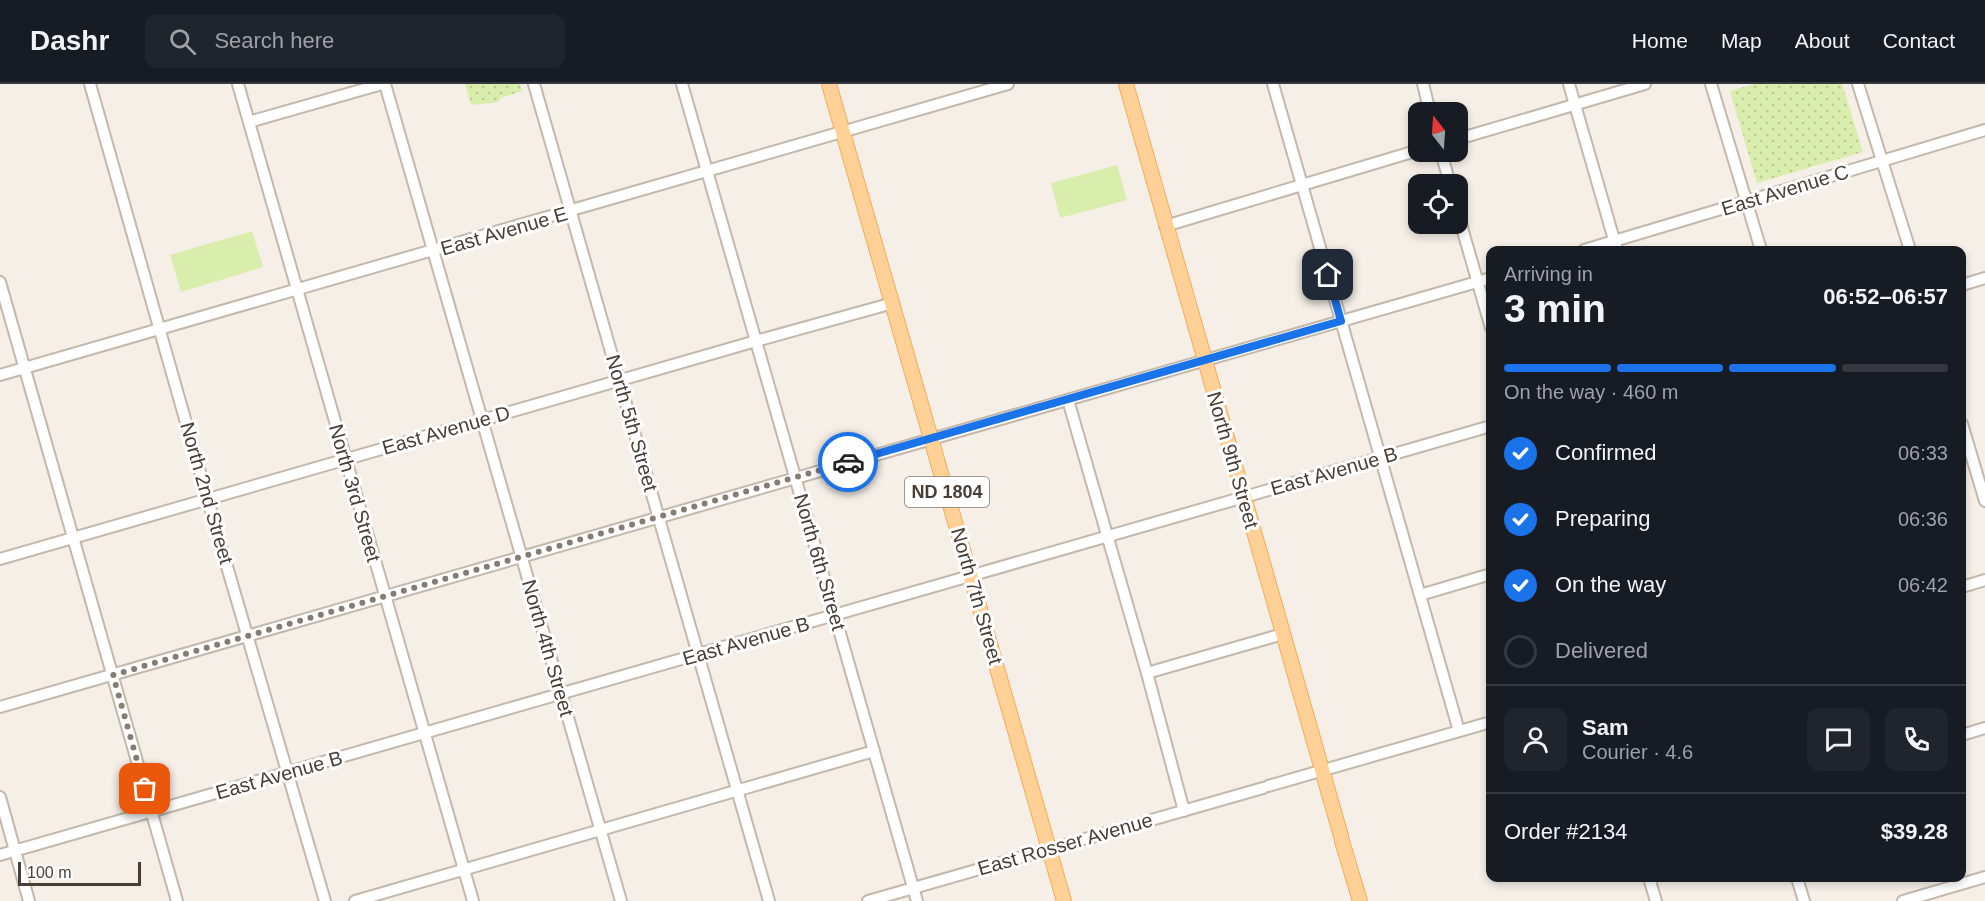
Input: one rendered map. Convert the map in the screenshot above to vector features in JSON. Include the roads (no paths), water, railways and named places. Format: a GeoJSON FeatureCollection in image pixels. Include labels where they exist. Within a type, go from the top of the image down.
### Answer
{"type":"FeatureCollection","features":[{"type":"Feature","properties":{"kind":"main road","name":"North 7th Street"},"geometry":{"type":"LineString","coordinates":[[829,84],[1064,901]]}},
{"type":"Feature","properties":{"kind":"main road","name":"North 9th Street"},"geometry":{"type":"LineString","coordinates":[[1126,84],[1360,901]]}},
{"type":"Feature","properties":{"kind":"street","name":"North 2nd Street"},"geometry":{"type":"LineString","coordinates":[[90,84],[325,901]]}},
{"type":"Feature","properties":{"kind":"street","name":"North 3rd Street"},"geometry":{"type":"LineString","coordinates":[[238,84],[473,901]]}},
{"type":"Feature","properties":{"kind":"street"},"geometry":{"type":"LineString","coordinates":[[249,122],[383,84]]}},
{"type":"Feature","properties":{"kind":"street","name":"North 4th Street"},"geometry":{"type":"LineString","coordinates":[[383,84],[434,251],[621,901]]}},
{"type":"Feature","properties":{"kind":"street","name":"North 5th Street"},"geometry":{"type":"LineString","coordinates":[[534,84],[769,901]]}},
{"type":"Feature","properties":{"kind":"street","name":"North 6th Street"},"geometry":{"type":"LineString","coordinates":[[682,84],[917,901]]}},
{"type":"Feature","properties":{"kind":"street","name":"East Avenue E"},"geometry":{"type":"LineString","coordinates":[[0,375],[842,132],[979,88],[1008,84]]}},
{"type":"Feature","properties":{"kind":"street"},"geometry":{"type":"LineString","coordinates":[[1273,84],[1459,731]]}},
{"type":"Feature","properties":{"kind":"street"},"geometry":{"type":"LineString","coordinates":[[1423,84],[1428,102]]}},
{"type":"Feature","properties":{"kind":"street"},"geometry":{"type":"LineString","coordinates":[[1569,84],[1615,246]]}},
{"type":"Feature","properties":{"kind":"street"},"geometry":{"type":"LineString","coordinates":[[1468,136],[1645,84]]}},
{"type":"Feature","properties":{"kind":"street"},"geometry":{"type":"LineString","coordinates":[[1711,84],[1760,246]]}},
{"type":"Feature","properties":{"kind":"street"},"geometry":{"type":"LineString","coordinates":[[1858,84],[1909,246]]}},
{"type":"Feature","properties":{"kind":"street","name":"East Avenue C"},"geometry":{"type":"LineString","coordinates":[[1615,246],[1746,202],[1985,130]]}},
{"type":"Feature","properties":{"kind":"street"},"geometry":{"type":"LineString","coordinates":[[1165,226],[1408,153]]}},
{"type":"Feature","properties":{"kind":"street"},"geometry":{"type":"LineString","coordinates":[[1464,234],[1486,312]]}},
{"type":"Feature","properties":{"kind":"street"},"geometry":{"type":"LineString","coordinates":[[1966,284],[1985,278]]}},
{"type":"Feature","properties":{"kind":"street"},"geometry":{"type":"LineString","coordinates":[[0,707],[1486,279]]}},
{"type":"Feature","properties":{"kind":"street"},"geometry":{"type":"LineString","coordinates":[[0,282],[177,901]]}},
{"type":"Feature","properties":{"kind":"street","name":"East Avenue D"},"geometry":{"type":"LineString","coordinates":[[0,559],[893,303]]}},
{"type":"Feature","properties":{"kind":"street"},"geometry":{"type":"LineString","coordinates":[[1068,400],[1147,673],[1184,811]]}},
{"type":"Feature","properties":{"kind":"street","name":"East Avenue B"},"geometry":{"type":"LineString","coordinates":[[0,855],[1486,427]]}},
{"type":"Feature","properties":{"kind":"street"},"geometry":{"type":"LineString","coordinates":[[1966,437],[1985,501]]}},
{"type":"Feature","properties":{"kind":"street"},"geometry":{"type":"LineString","coordinates":[[1420,595],[1486,575]]}},
{"type":"Feature","properties":{"kind":"street"},"geometry":{"type":"LineString","coordinates":[[1966,586],[1985,580]]}},
{"type":"Feature","properties":{"kind":"street"},"geometry":{"type":"LineString","coordinates":[[1147,673],[1283,634]]}},
{"type":"Feature","properties":{"kind":"street","name":"East Rosser Avenue"},"geometry":{"type":"LineString","coordinates":[[868,901],[1486,723]]}},
{"type":"Feature","properties":{"kind":"street"},"geometry":{"type":"LineString","coordinates":[[1966,734],[1985,728]]}},
{"type":"Feature","properties":{"kind":"street"},"geometry":{"type":"LineString","coordinates":[[355,901],[874,752]]}},
{"type":"Feature","properties":{"kind":"street"},"geometry":{"type":"LineString","coordinates":[[0,797],[29,901]]}},
{"type":"Feature","properties":{"kind":"street"},"geometry":{"type":"LineString","coordinates":[[1966,880],[1985,878]]}},
{"type":"Feature","properties":{"kind":"street"},"geometry":{"type":"LineString","coordinates":[[1650,882],[1656,901]]}},
{"type":"Feature","properties":{"kind":"street"},"geometry":{"type":"LineString","coordinates":[[1798,882],[1804,901]]}},
{"type":"Feature","properties":{"kind":"street"},"geometry":{"type":"LineString","coordinates":[[1903,901],[1947,883]]}}]}
